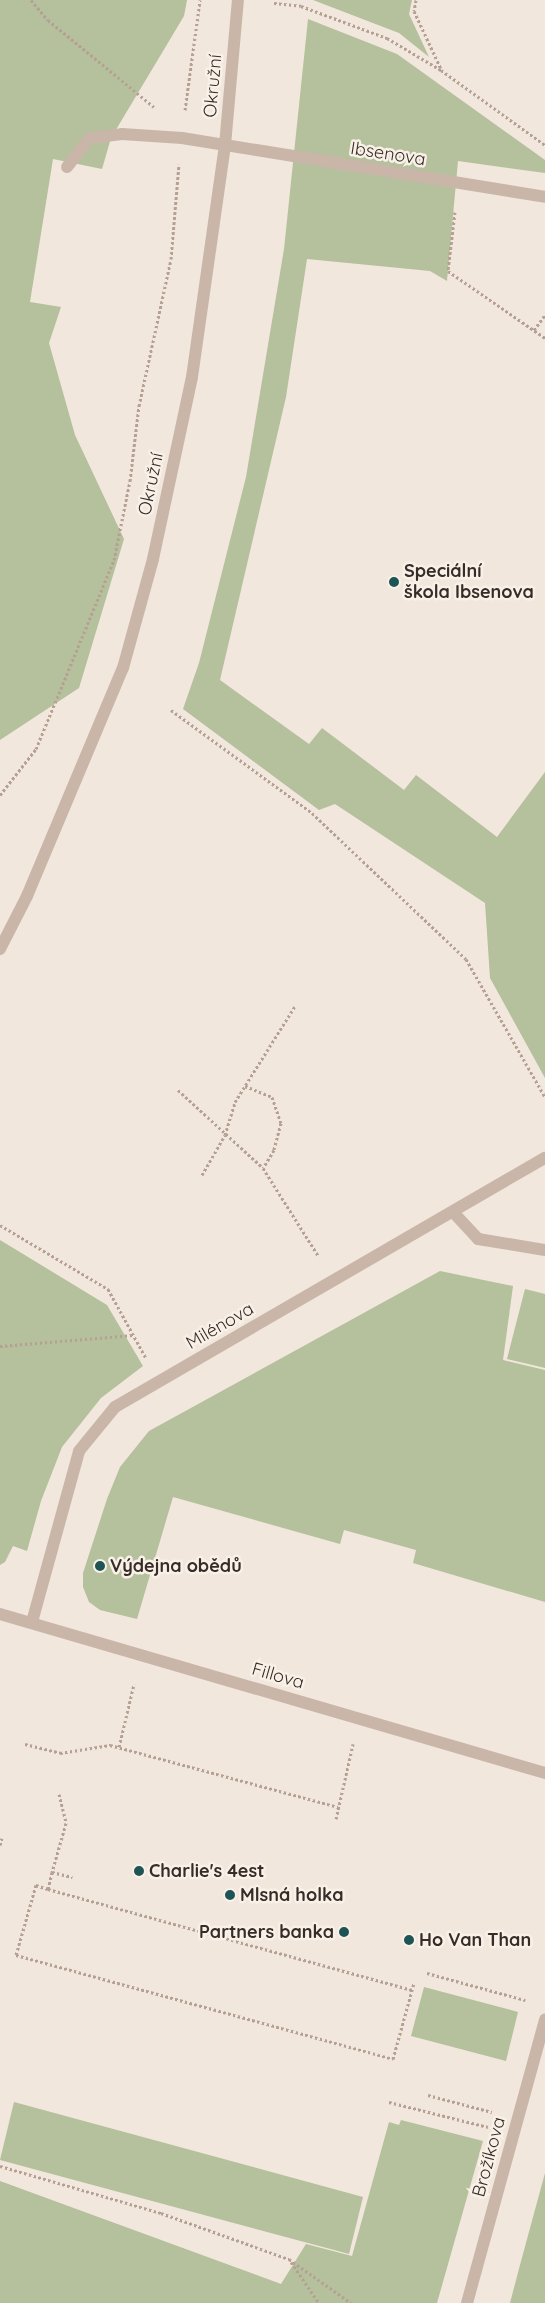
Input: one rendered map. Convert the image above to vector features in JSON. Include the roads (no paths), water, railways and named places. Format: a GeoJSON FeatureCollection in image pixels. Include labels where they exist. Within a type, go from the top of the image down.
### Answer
{"type":"FeatureCollection","features":[{"type":"Feature","properties":{"kind":"street","name":"Okružní"},"geometry":{"type":"LineString","coordinates":[[0,949],[27,896],[123,668],[154,559],[192,377],[225,145],[238,0]]}},
{"type":"Feature","properties":{"kind":"street","name":"Ibsenova"},"geometry":{"type":"LineString","coordinates":[[67,167],[90,138],[122,134],[182,133],[225,145],[545,198]]}},
{"type":"Feature","properties":{"kind":"street","name":"Milénova"},"geometry":{"type":"LineString","coordinates":[[32,1622],[79,1451],[115,1407],[545,1158]]}},
{"type":"Feature","properties":{"kind":"street"},"geometry":{"type":"LineString","coordinates":[[453,1212],[478,1239],[520,1243],[545,1250]]}},
{"type":"Feature","properties":{"kind":"street","name":"Fillova"},"geometry":{"type":"LineString","coordinates":[[0,1614],[545,1772]]}},
{"type":"Feature","properties":{"kind":"street","name":"Brožíkova"},"geometry":{"type":"LineString","coordinates":[[467,2303],[545,2020]]}},
{"type":"Feature","properties":{"kind":"place","name":"Speciální škola Ibsenova"},"geometry":{"type":"Point","coordinates":[394,582]}},
{"type":"Feature","properties":{"kind":"place","name":"Výdejna obědů"},"geometry":{"type":"Point","coordinates":[100,1566]}},
{"type":"Feature","properties":{"kind":"place","name":"Charlie's 4est"},"geometry":{"type":"Point","coordinates":[139,1871]}},
{"type":"Feature","properties":{"kind":"place","name":"Mlsná holka"},"geometry":{"type":"Point","coordinates":[230,1895]}},
{"type":"Feature","properties":{"kind":"place","name":"Partners banka"},"geometry":{"type":"Point","coordinates":[344,1932]}},
{"type":"Feature","properties":{"kind":"place","name":"Ho Van Than"},"geometry":{"type":"Point","coordinates":[409,1940]}}]}
